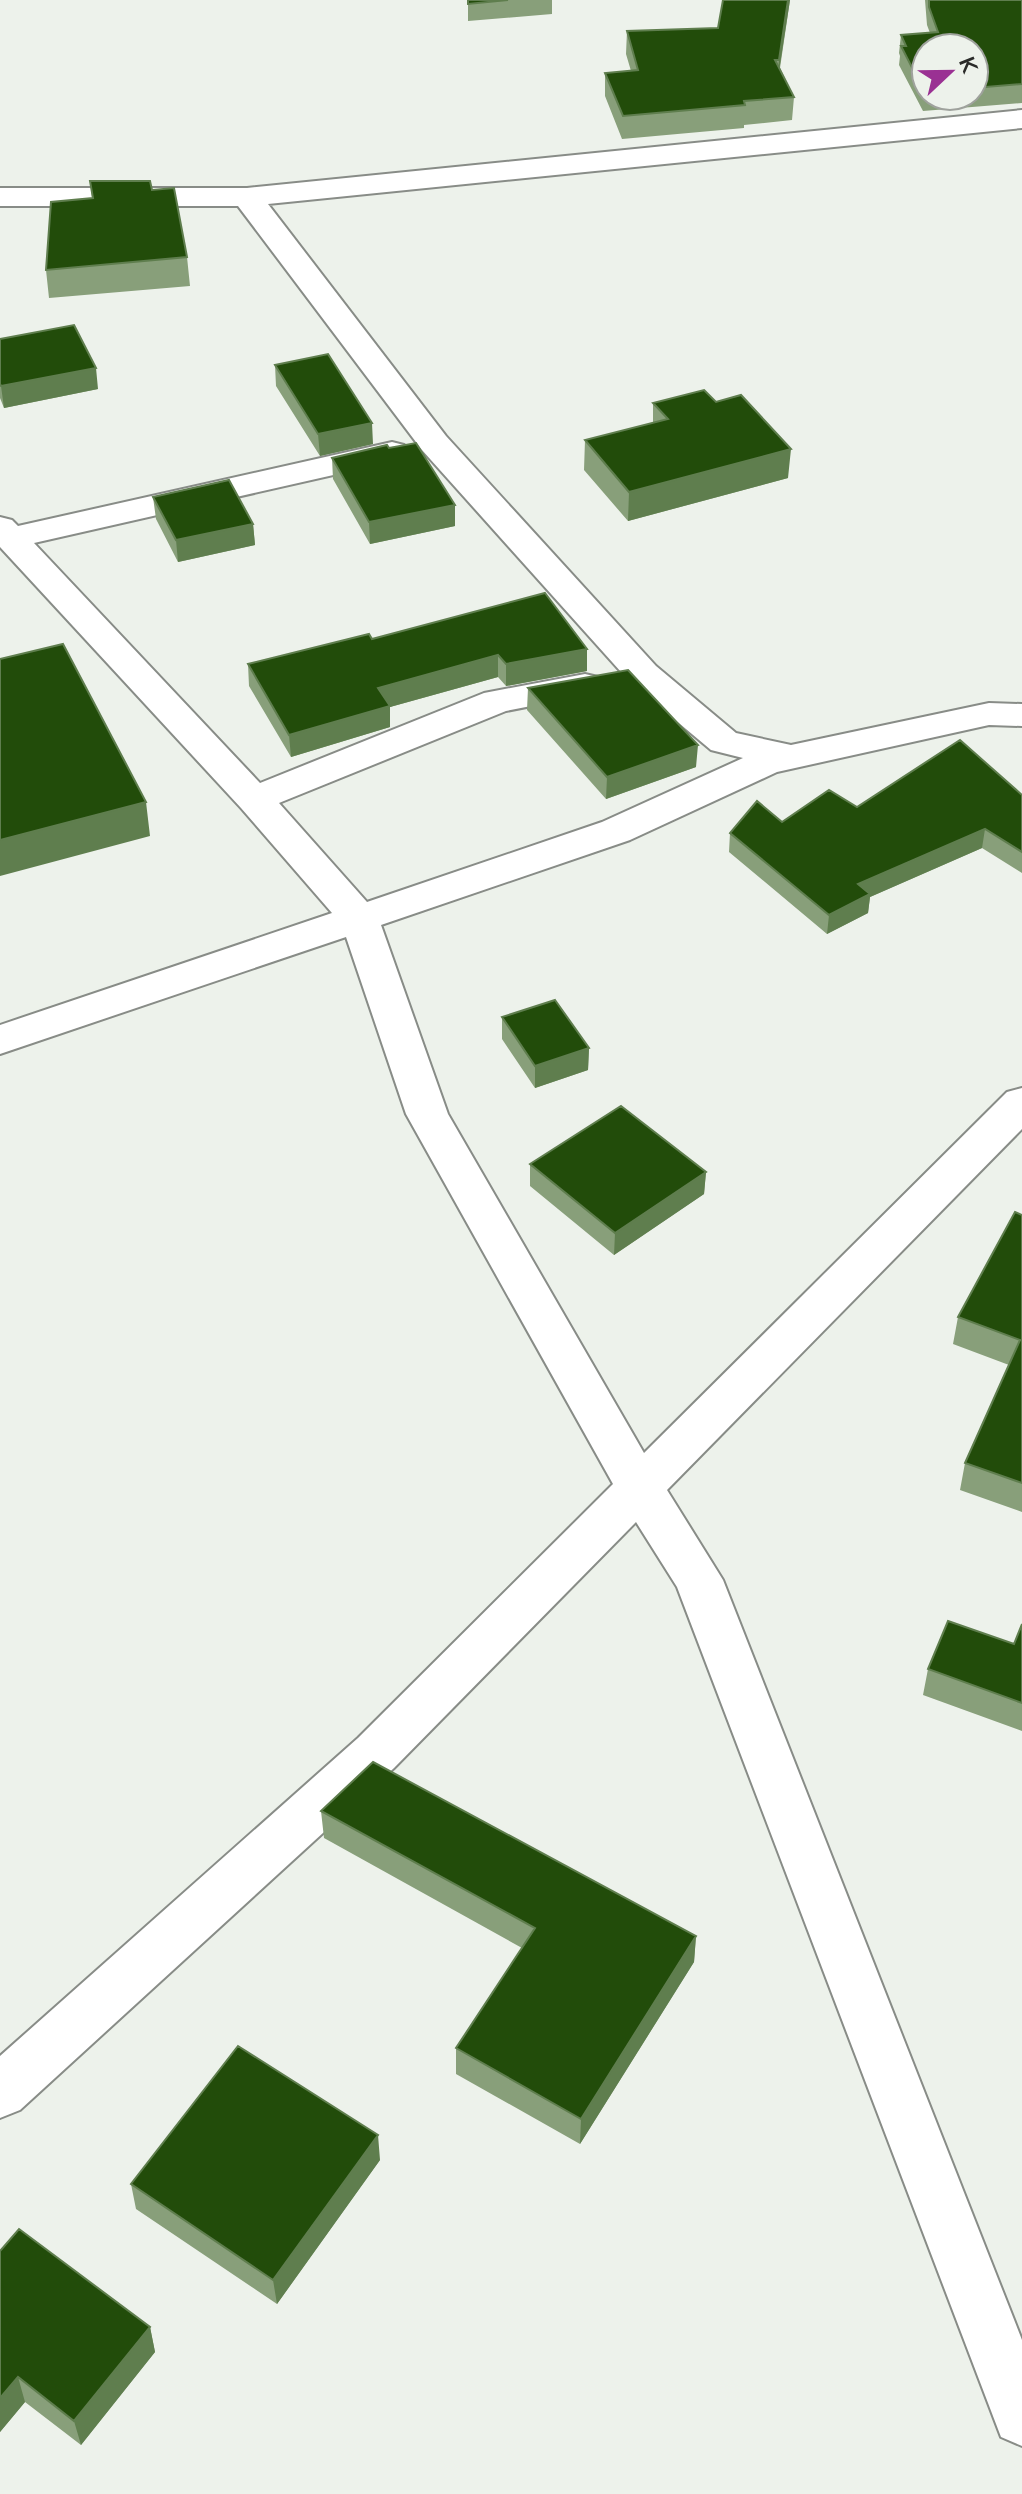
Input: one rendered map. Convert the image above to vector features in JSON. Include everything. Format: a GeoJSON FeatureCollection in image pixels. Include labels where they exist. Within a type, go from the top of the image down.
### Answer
{"type":"FeatureCollection","features":[{"type":"Feature","properties":{"kind":"street"},"geometry":{"type":"LineString","coordinates":[[0,197],[247,197],[532,171],[1022,119]]}},
{"type":"Feature","properties":{"kind":"street"},"geometry":{"type":"LineString","coordinates":[[247,197],[434,443],[643,674],[724,742],[793,757]]}},
{"type":"Feature","properties":{"kind":"street"},"geometry":{"type":"LineString","coordinates":[[4,533],[434,443]]}},
{"type":"Feature","properties":{"kind":"street"},"geometry":{"type":"LineString","coordinates":[[4,533],[254,799],[359,918],[427,1114],[640,1488],[699,1580],[1022,2416]]}},
{"type":"Feature","properties":{"kind":"street"},"geometry":{"type":"LineString","coordinates":[[254,799],[497,701],[643,674]]}},
{"type":"Feature","properties":{"kind":"street"},"geometry":{"type":"LineString","coordinates":[[0,1040],[616,831],[766,762],[989,714],[1022,715]]}},
{"type":"Feature","properties":{"kind":"street"},"geometry":{"type":"LineString","coordinates":[[0,2092],[376,1753],[1022,1103]]}},
{"type":"Feature","properties":{"kind":"building"},"geometry":{"type":"Polygon","coordinates":[[[468,0],[508,0],[468,4],[468,0]]]}},
{"type":"Feature","properties":{"kind":"building"},"geometry":{"type":"Polygon","coordinates":[[[723,0],[788,0],[779,60],[775,60],[794,97],[744,101],[745,105],[623,116],[605,73],[638,70],[627,31],[718,28],[723,0]]]}},
{"type":"Feature","properties":{"kind":"building"},"geometry":{"type":"Polygon","coordinates":[[[929,0],[1022,0],[1022,84],[990,87],[990,32],[938,32],[929,0]]]}},
{"type":"Feature","properties":{"kind":"building"},"geometry":{"type":"Polygon","coordinates":[[[910,34],[910,64],[901,46],[906,46],[901,35],[910,34]]]}},
{"type":"Feature","properties":{"kind":"building"},"geometry":{"type":"Polygon","coordinates":[[[90,181],[150,181],[152,190],[174,188],[187,257],[46,270],[51,202],[93,198],[90,181]]]}},
{"type":"Feature","properties":{"kind":"building"},"geometry":{"type":"Polygon","coordinates":[[[74,325],[96,368],[1,386],[0,339],[74,325]]]}},
{"type":"Feature","properties":{"kind":"building"},"geometry":{"type":"Polygon","coordinates":[[[328,354],[372,423],[318,434],[275,365],[328,354]]]}},
{"type":"Feature","properties":{"kind":"building"},"geometry":{"type":"Polygon","coordinates":[[[704,390],[716,402],[741,395],[791,449],[629,492],[585,440],[668,419],[653,403],[704,390]]]}},
{"type":"Feature","properties":{"kind":"building"},"geometry":{"type":"Polygon","coordinates":[[[416,443],[455,505],[369,522],[332,458],[387,445],[389,448],[416,443]]]}},
{"type":"Feature","properties":{"kind":"building"},"geometry":{"type":"Polygon","coordinates":[[[229,480],[253,524],[176,540],[153,497],[229,480]]]}},
{"type":"Feature","properties":{"kind":"building"},"geometry":{"type":"Polygon","coordinates":[[[545,593],[587,649],[506,664],[498,655],[378,688],[390,706],[289,735],[248,664],[369,634],[372,639],[545,593]]]}},
{"type":"Feature","properties":{"kind":"building"},"geometry":{"type":"Polygon","coordinates":[[[63,644],[146,802],[0,840],[0,659],[63,644]]]}},
{"type":"Feature","properties":{"kind":"building"},"geometry":{"type":"Polygon","coordinates":[[[628,670],[698,745],[607,777],[528,688],[628,670]]]}},
{"type":"Feature","properties":{"kind":"building"},"geometry":{"type":"Polygon","coordinates":[[[960,740],[1022,795],[1022,852],[985,829],[858,884],[870,894],[829,915],[730,833],[757,801],[782,822],[829,790],[857,807],[960,740]]]}},
{"type":"Feature","properties":{"kind":"building"},"geometry":{"type":"Polygon","coordinates":[[[555,1000],[589,1048],[535,1066],[502,1017],[555,1000]]]}},
{"type":"Feature","properties":{"kind":"building"},"geometry":{"type":"Polygon","coordinates":[[[621,1106],[706,1172],[615,1233],[530,1164],[621,1106]]]}},
{"type":"Feature","properties":{"kind":"building"},"geometry":{"type":"Polygon","coordinates":[[[1015,1212],[1022,1215],[1022,1483],[965,1463],[1020,1340],[958,1317],[1015,1212]]]}},
{"type":"Feature","properties":{"kind":"building"},"geometry":{"type":"Polygon","coordinates":[[[948,1621],[1014,1644],[1022,1624],[1022,1703],[928,1669],[948,1621]]]}},
{"type":"Feature","properties":{"kind":"building"},"geometry":{"type":"Polygon","coordinates":[[[373,1762],[696,1936],[581,2119],[456,2048],[535,1928],[321,1811],[373,1762]]]}},
{"type":"Feature","properties":{"kind":"building"},"geometry":{"type":"Polygon","coordinates":[[[238,2046],[378,2135],[273,2280],[131,2184],[238,2046]]]}},
{"type":"Feature","properties":{"kind":"building"},"geometry":{"type":"Polygon","coordinates":[[[19,2229],[150,2327],[74,2421],[18,2377],[0,2398],[0,2251],[19,2229]]]}}]}
